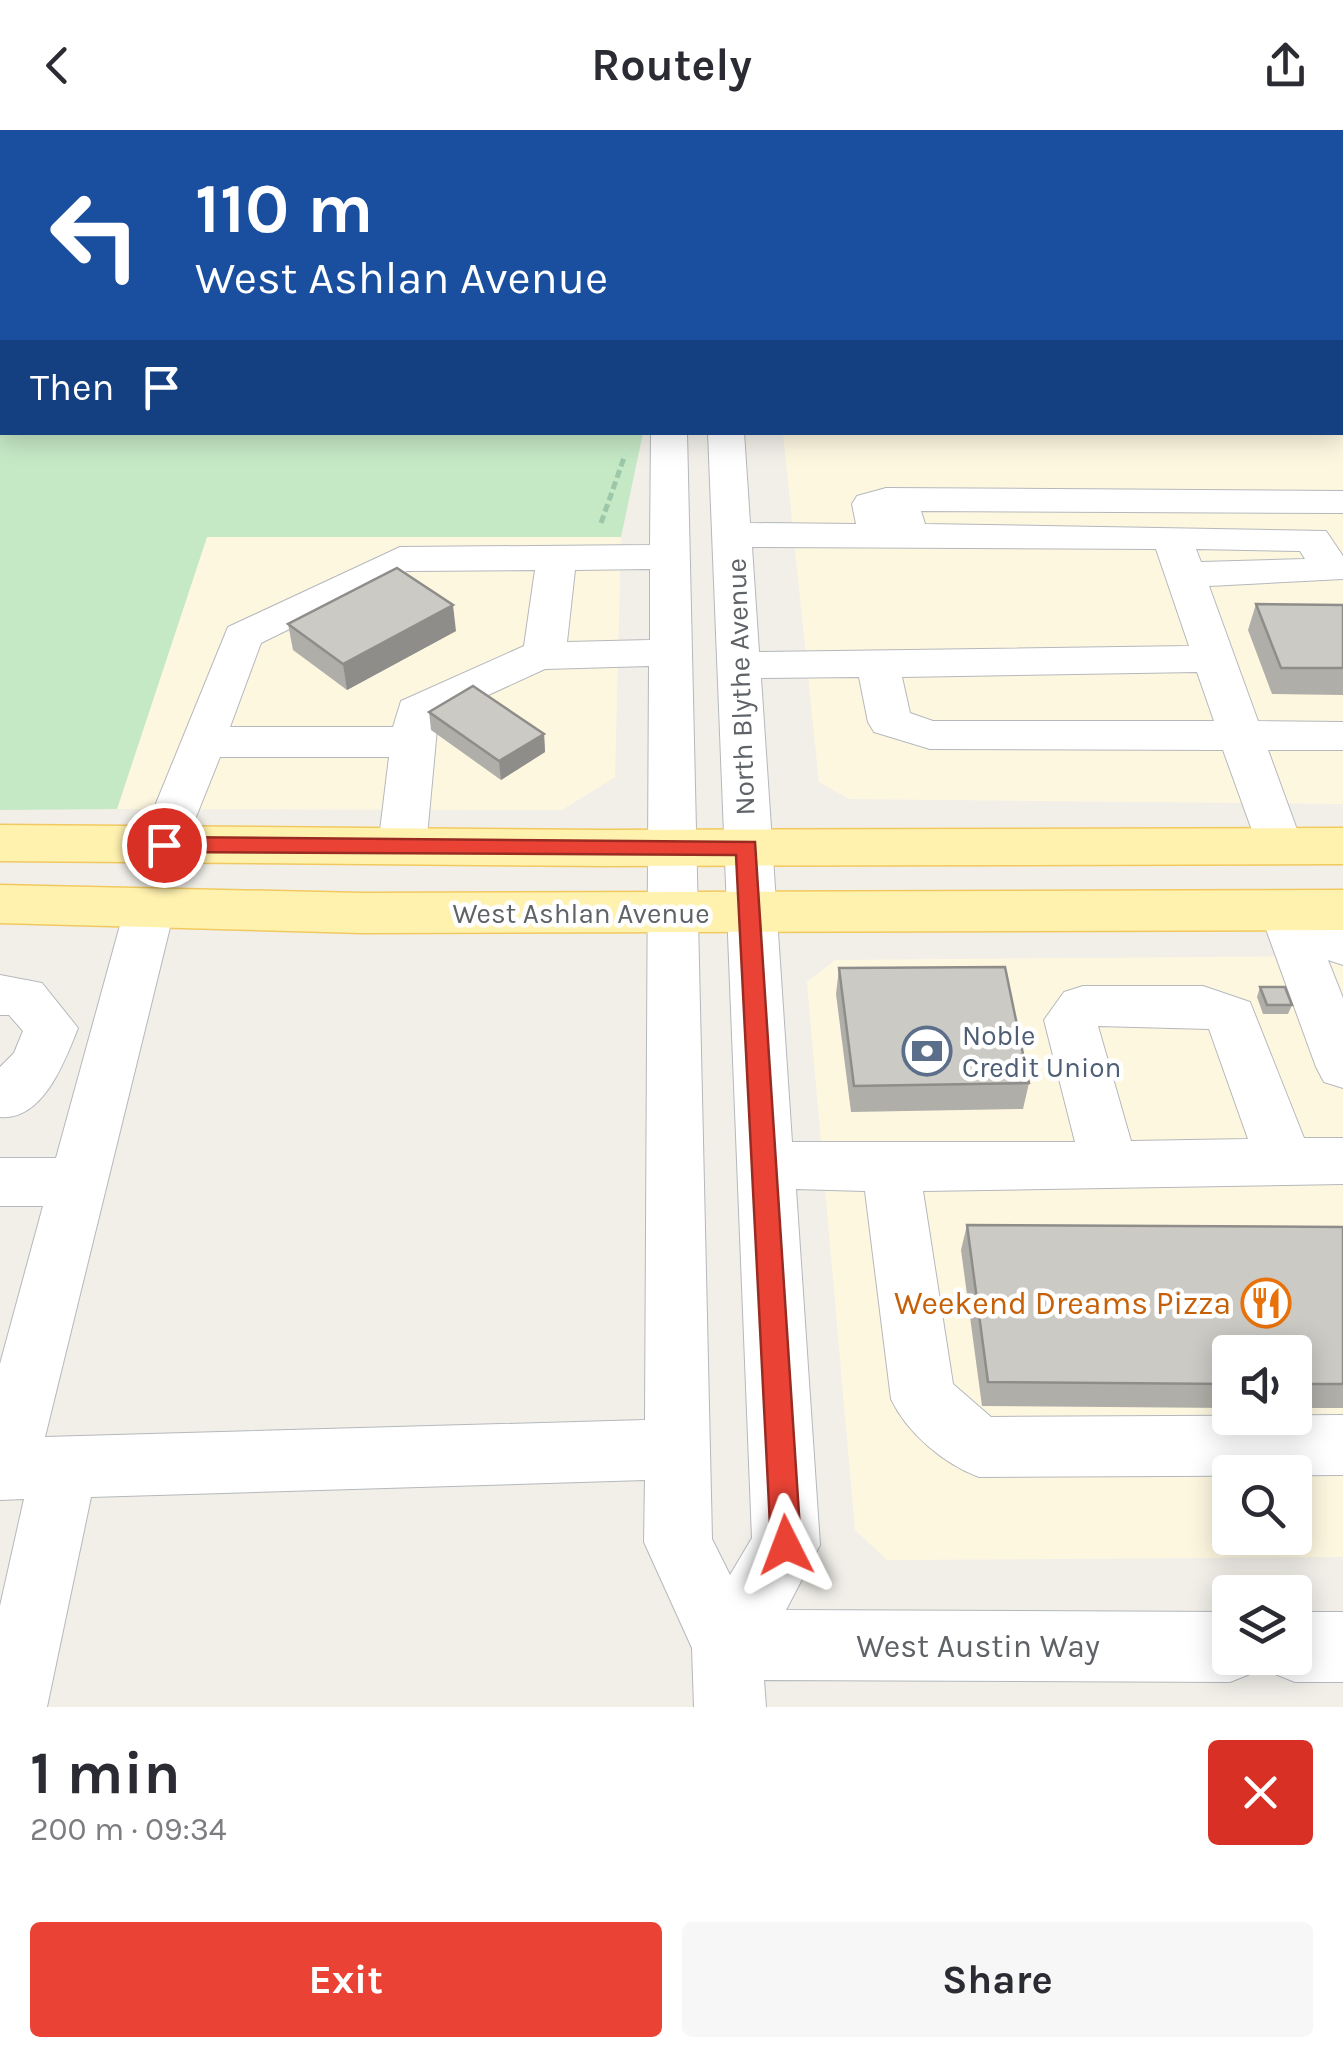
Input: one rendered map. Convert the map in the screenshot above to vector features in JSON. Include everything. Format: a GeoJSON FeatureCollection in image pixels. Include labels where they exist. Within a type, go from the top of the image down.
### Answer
{"type":"FeatureCollection","features":[{"type":"Feature","properties":{"kind":"main road"},"geometry":{"type":"LineString","coordinates":[[0,843],[670,848],[1343,846]]}},
{"type":"Feature","properties":{"kind":"main road","name":"West Ashlan Avenue"},"geometry":{"type":"LineString","coordinates":[[0,904],[1325,919]]}},
{"type":"Feature","properties":{"kind":"street","name":"North Blythe Avenue"},"geometry":{"type":"LineString","coordinates":[[726,435],[786,1545],[728,1676]]}},
{"type":"Feature","properties":{"kind":"street"},"geometry":{"type":"LineString","coordinates":[[648,440],[670,557],[678,1542],[728,1676]]}},
{"type":"Feature","properties":{"kind":"street"},"geometry":{"type":"LineString","coordinates":[[734,535],[887,518],[1343,502]]}},
{"type":"Feature","properties":{"kind":"street"},"geometry":{"type":"LineString","coordinates":[[887,518],[1180,556],[1212,659],[1280,846]]}},
{"type":"Feature","properties":{"kind":"street"},"geometry":{"type":"LineString","coordinates":[[544,656],[557,557]]}},
{"type":"Feature","properties":{"kind":"street"},"geometry":{"type":"LineString","coordinates":[[164,845],[243,636],[400,559],[670,557]]}},
{"type":"Feature","properties":{"kind":"street"},"geometry":{"type":"LineString","coordinates":[[402,847],[417,711],[544,656],[669,653]]}},
{"type":"Feature","properties":{"kind":"street"},"geometry":{"type":"LineString","coordinates":[[739,665],[1212,659]]}},
{"type":"Feature","properties":{"kind":"street"},"geometry":{"type":"LineString","coordinates":[[878,664],[890,722],[930,736],[1343,736]]}},
{"type":"Feature","properties":{"kind":"street"},"geometry":{"type":"LineString","coordinates":[[202,742],[413,742]]}},
{"type":"Feature","properties":{"kind":"street"},"geometry":{"type":"LineString","coordinates":[[7,1707],[16,1694],[23,1468],[22,1308],[78,1182],[150,907]]}},
{"type":"Feature","properties":{"kind":"street"},"geometry":{"type":"LineString","coordinates":[[1325,919],[1343,1067]]}},
{"type":"Feature","properties":{"kind":"street"},"geometry":{"type":"LineString","coordinates":[[0,995],[24,997],[51,1028],[36,1064],[2,1086]]}},
{"type":"Feature","properties":{"kind":"street"},"geometry":{"type":"LineString","coordinates":[[1109,1165],[1070,1020],[1083,1006],[1204,1006],[1231,1016],[1284,1162]]}},
{"type":"Feature","properties":{"kind":"street"},"geometry":{"type":"LineString","coordinates":[[766,1165],[891,1168],[1343,1161]]}},
{"type":"Feature","properties":{"kind":"street"},"geometry":{"type":"LineString","coordinates":[[891,1168],[923,1398],[979,1447],[1343,1444]]}},
{"type":"Feature","properties":{"kind":"street"},"geometry":{"type":"LineString","coordinates":[[0,1182],[78,1182]]}},
{"type":"Feature","properties":{"kind":"street"},"geometry":{"type":"LineString","coordinates":[[23,1468],[678,1449]]}},
{"type":"Feature","properties":{"kind":"street"},"geometry":{"type":"LineString","coordinates":[[1312,1647],[1343,1647]]}},
{"type":"Feature","properties":{"kind":"street","name":"West Austin Way"},"geometry":{"type":"LineString","coordinates":[[728,1676],[1212,1648]]}},
{"type":"Feature","properties":{"kind":"path"},"geometry":{"type":"LineString","coordinates":[[557,557],[602,523],[648,440]]}},
{"type":"Feature","properties":{"kind":"shaded area"},"geometry":{"type":"Polygon","coordinates":[[[783,435],[1343,435],[1343,804],[849,799],[819,782],[783,435]]]}},
{"type":"Feature","properties":{"kind":"shaded area"},"geometry":{"type":"Polygon","coordinates":[[[207,537],[621,537],[615,777],[562,810],[117,809],[207,537]]]}},
{"type":"Feature","properties":{"kind":"shaded area"},"geometry":{"type":"Polygon","coordinates":[[[1343,956],[1343,1557],[887,1560],[855,1530],[807,982],[835,960],[1343,956]]]}},
{"type":"Feature","properties":{"kind":"green space"},"geometry":{"type":"Polygon","coordinates":[[[0,435],[643,435],[621,537],[207,537],[117,809],[0,810],[0,435]]]}},
{"type":"Feature","properties":{"kind":"building"},"geometry":{"type":"Polygon","coordinates":[[[397,568],[453,605],[343,664],[288,624],[397,568]]]}},
{"type":"Feature","properties":{"kind":"building"},"geometry":{"type":"Polygon","coordinates":[[[1256,604],[1343,605],[1343,668],[1281,668],[1256,604]]]}},
{"type":"Feature","properties":{"kind":"building"},"geometry":{"type":"Polygon","coordinates":[[[473,686],[544,734],[499,761],[429,712],[473,686]]]}},
{"type":"Feature","properties":{"kind":"building","name":"Noble Credit Union"},"geometry":{"type":"Polygon","coordinates":[[[1005,967],[1029,1083],[854,1086],[839,968],[1005,967]]]}},
{"type":"Feature","properties":{"kind":"building"},"geometry":{"type":"Polygon","coordinates":[[[1260,987],[1285,987],[1292,1005],[1267,1005],[1260,987]]]}},
{"type":"Feature","properties":{"kind":"building"},"geometry":{"type":"Polygon","coordinates":[[[967,1225],[1343,1227],[1343,1384],[1312,1384],[1312,1335],[1212,1335],[1212,1384],[988,1382],[967,1225]]]}},
{"type":"Feature","properties":{"kind":"place","name":"Noble Credit Union"},"geometry":{"type":"Point","coordinates":[927,1051]}},
{"type":"Feature","properties":{"kind":"place","name":"Weekend Dreams Pizza"},"geometry":{"type":"Point","coordinates":[1266,1303]}},
{"type":"Feature","properties":{"kind":"route"},"geometry":{"type":"LineString","coordinates":[[164,845],[747,848],[786,1545]]}}]}
